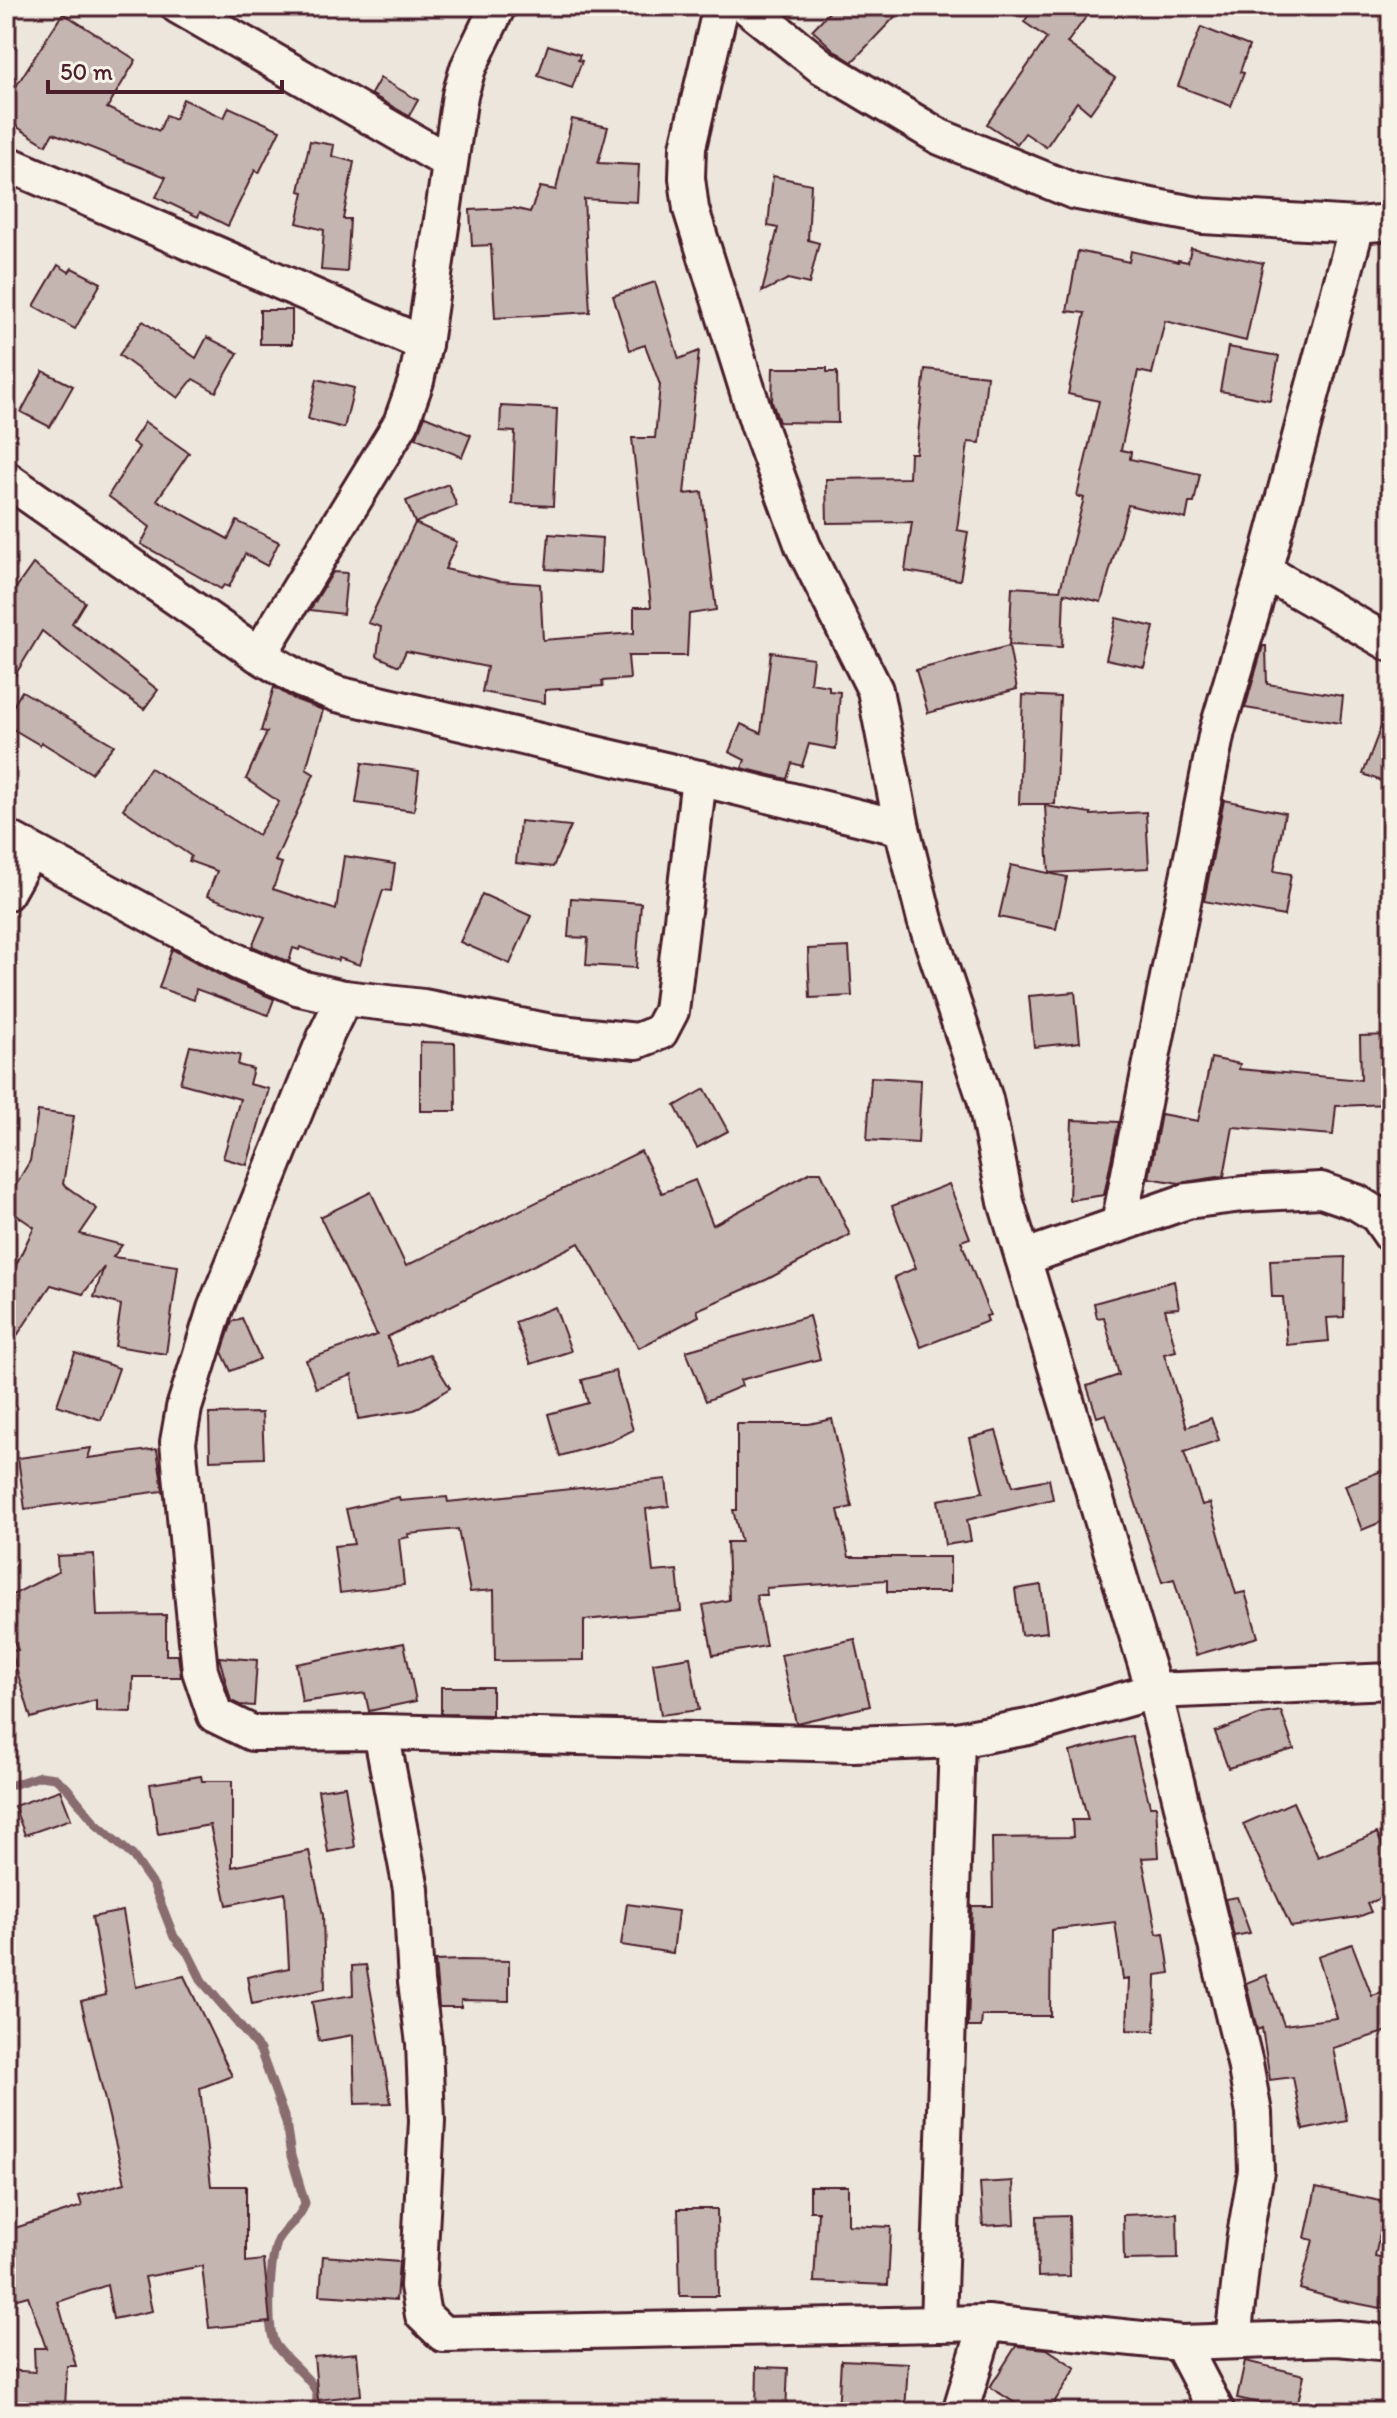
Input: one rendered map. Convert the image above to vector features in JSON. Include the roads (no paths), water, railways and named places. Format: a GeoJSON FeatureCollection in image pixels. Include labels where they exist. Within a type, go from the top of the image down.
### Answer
{"type":"FeatureCollection","features":[{"type":"Feature","properties":{"kind":"street"},"geometry":{"type":"LineString","coordinates":[[178,6],[449,162]]}},
{"type":"Feature","properties":{"kind":"street"},"geometry":{"type":"LineString","coordinates":[[259,655],[401,423],[416,381],[424,344],[454,125],[468,68],[498,6]]}},
{"type":"Feature","properties":{"kind":"street"},"geometry":{"type":"LineString","coordinates":[[721,6],[688,147],[687,178],[691,209],[758,424],[803,546],[875,690],[902,828],[925,920],[985,1099],[1006,1202],[1154,1691],[1245,2063],[1254,2113],[1256,2171],[1244,2241],[1233,2341]]}},
{"type":"Feature","properties":{"kind":"street"},"geometry":{"type":"LineString","coordinates":[[746,6],[821,66],[940,137],[1073,191],[1203,216],[1357,225],[1391,222]]}},
{"type":"Feature","properties":{"kind":"street"},"geometry":{"type":"LineString","coordinates":[[6,163],[424,344]]}},
{"type":"Feature","properties":{"kind":"street"},"geometry":{"type":"LineString","coordinates":[[1119,1224],[1217,731],[1264,571],[1357,225]]}},
{"type":"Feature","properties":{"kind":"street"},"geometry":{"type":"LineString","coordinates":[[6,479],[259,655],[301,680],[337,694],[902,828]]}},
{"type":"Feature","properties":{"kind":"street"},"geometry":{"type":"LineString","coordinates":[[1264,571],[1391,644]]}},
{"type":"Feature","properties":{"kind":"street"},"geometry":{"type":"LineString","coordinates":[[6,893],[18,845],[238,962],[300,988],[344,998],[423,1007],[551,1032],[637,1041],[660,1032],[671,1011],[699,778]]}},
{"type":"Feature","properties":{"kind":"street"},"geometry":{"type":"LineString","coordinates":[[344,998],[215,1309],[184,1408],[178,1442],[200,1671],[215,1715],[252,1733],[381,1732],[853,1744],[957,1740],[1028,1727],[1154,1691],[1391,1681]]}},
{"type":"Feature","properties":{"kind":"street"},"geometry":{"type":"LineString","coordinates":[[1023,1258],[1187,1201],[1321,1190],[1356,1202],[1377,1215],[1391,1235]]}},
{"type":"Feature","properties":{"kind":"street"},"geometry":{"type":"LineString","coordinates":[[381,1732],[411,1889],[416,1982],[424,2043],[427,2121],[418,2286],[423,2315],[443,2334],[987,2323],[1181,2343],[1337,2338],[1391,2343]]}},
{"type":"Feature","properties":{"kind":"street"},"geometry":{"type":"LineString","coordinates":[[938,2324],[957,1740]]}},
{"type":"Feature","properties":{"kind":"street"},"geometry":{"type":"LineString","coordinates":[[960,2412],[987,2323]]}},
{"type":"Feature","properties":{"kind":"street"},"geometry":{"type":"LineString","coordinates":[[1181,2343],[1217,2412]]}},
{"type":"Feature","properties":{"kind":"waterway"},"geometry":{"type":"LineString","coordinates":[[6,1787],[40,1776],[55,1778],[97,1825],[133,1856],[154,1886],[174,1937],[188,1953],[202,1981],[260,2050],[286,2122],[291,2156],[305,2203],[283,2233],[274,2253],[271,2327],[277,2347],[315,2389],[316,2412]]}}]}
